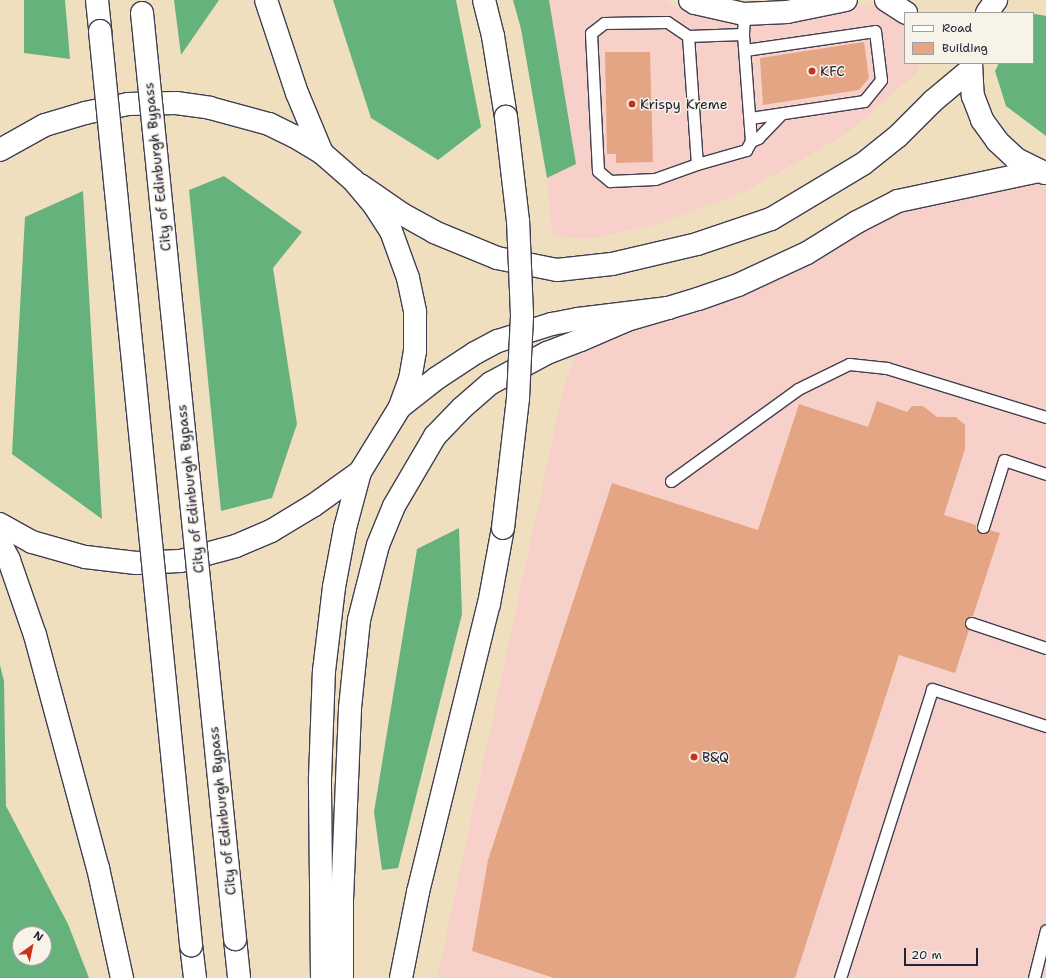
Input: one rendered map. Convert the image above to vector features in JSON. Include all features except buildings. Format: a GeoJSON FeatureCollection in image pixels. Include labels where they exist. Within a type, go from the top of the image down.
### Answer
{"type":"FeatureCollection","features":[{"type":"Feature","properties":{"kind":"main road"},"geometry":{"type":"LineString","coordinates":[[98,0],[195,978]]}},
{"type":"Feature","properties":{"kind":"main road"},"geometry":{"type":"LineString","coordinates":[[266,0],[297,93],[322,153]]}},
{"type":"Feature","properties":{"kind":"main road"},"geometry":{"type":"LineString","coordinates":[[401,978],[418,892],[490,604],[503,528],[518,398],[522,314],[518,221],[506,117],[493,36],[484,0]]}},
{"type":"Feature","properties":{"kind":"main road"},"geometry":{"type":"LineString","coordinates":[[690,0],[744,24],[787,6],[846,0]]}},
{"type":"Feature","properties":{"kind":"main road"},"geometry":{"type":"LineString","coordinates":[[886,0],[904,12]]}},
{"type":"Feature","properties":{"kind":"main road"},"geometry":{"type":"LineString","coordinates":[[988,12],[996,0]]}},
{"type":"Feature","properties":{"kind":"main road","name":"City of Edinburgh Bypass"},"geometry":{"type":"LineString","coordinates":[[141,6],[238,978]]}},
{"type":"Feature","properties":{"kind":"main road"},"geometry":{"type":"LineString","coordinates":[[0,150],[46,125],[85,113],[128,104],[176,102],[214,108],[269,124],[294,136],[322,153],[353,180],[402,214],[434,232],[497,258],[557,270],[612,264],[697,244],[732,234],[771,219],[863,164],[898,136],[970,66]]}},
{"type":"Feature","properties":{"kind":"main road"},"geometry":{"type":"LineString","coordinates":[[970,66],[974,96],[982,120],[997,141],[1016,158],[1042,172]]}},
{"type":"Feature","properties":{"kind":"main road"},"geometry":{"type":"LineString","coordinates":[[342,978],[343,893],[349,731],[359,620],[378,545],[394,506],[435,436],[462,408],[491,383],[546,353],[627,320],[738,285],[807,253],[857,222],[898,200],[1042,172]]}},
{"type":"Feature","properties":{"kind":"main road"},"geometry":{"type":"LineString","coordinates":[[322,978],[320,778],[324,671],[334,587],[345,528],[360,472],[400,407],[410,379],[415,351],[415,312],[408,278],[391,231],[353,180]]}},
{"type":"Feature","properties":{"kind":"main road"},"geometry":{"type":"LineString","coordinates":[[400,407],[437,378],[475,353],[498,341],[552,324],[578,319],[668,308]]}},
{"type":"Feature","properties":{"kind":"main road"},"geometry":{"type":"LineString","coordinates":[[0,524],[32,542],[85,557],[136,563],[180,561],[236,546],[271,531],[314,505],[360,472]]}},
{"type":"Feature","properties":{"kind":"main road"},"geometry":{"type":"LineString","coordinates":[[0,543],[9,560],[35,635],[98,868],[122,978]]}},
{"type":"Feature","properties":{"kind":"lane"},"geometry":{"type":"LineString","coordinates":[[667,22],[688,36],[744,24],[751,141],[746,150],[697,164],[655,179],[610,181],[598,171],[591,34],[604,24],[667,22]]}},
{"type":"Feature","properties":{"kind":"lane"},"geometry":{"type":"LineString","coordinates":[[745,50],[875,31],[881,80],[864,101],[750,118]]}},
{"type":"Feature","properties":{"kind":"lane"},"geometry":{"type":"LineString","coordinates":[[688,36],[697,164]]}},
{"type":"Feature","properties":{"kind":"lane"},"geometry":{"type":"LineString","coordinates":[[751,141],[758,138],[781,114]]}},
{"type":"Feature","properties":{"kind":"lane"},"geometry":{"type":"LineString","coordinates":[[671,481],[798,389],[849,364],[887,368],[1046,417]]}},
{"type":"Feature","properties":{"kind":"lane"},"geometry":{"type":"LineString","coordinates":[[983,528],[1004,460],[1046,474]]}},
{"type":"Feature","properties":{"kind":"lane"},"geometry":{"type":"LineString","coordinates":[[971,623],[1046,648]]}},
{"type":"Feature","properties":{"kind":"lane"},"geometry":{"type":"LineString","coordinates":[[840,978],[932,689],[1046,726]]}},
{"type":"Feature","properties":{"kind":"lane"},"geometry":{"type":"LineString","coordinates":[[1034,978],[1046,930]]}},
{"type":"Feature","properties":{"kind":"shaded area"},"geometry":{"type":"Polygon","coordinates":[[[549,0],[663,0],[687,12],[756,24],[872,4],[904,25],[904,64],[918,64],[919,71],[845,135],[746,191],[658,224],[589,239],[552,236],[547,178],[575,163],[549,0]]]}},
{"type":"Feature","properties":{"kind":"shaded area"},"geometry":{"type":"Polygon","coordinates":[[[1046,174],[1046,978],[437,978],[564,385],[581,340],[698,299],[857,222],[1046,174]]]}},
{"type":"Feature","properties":{"kind":"green space"},"geometry":{"type":"Polygon","coordinates":[[[24,0],[65,0],[70,59],[24,53],[24,0]]]}},
{"type":"Feature","properties":{"kind":"green space"},"geometry":{"type":"Polygon","coordinates":[[[174,0],[219,0],[181,55],[174,0]]]}},
{"type":"Feature","properties":{"kind":"green space"},"geometry":{"type":"Polygon","coordinates":[[[333,0],[456,0],[481,127],[438,160],[371,118],[333,0]]]}},
{"type":"Feature","properties":{"kind":"green space"},"geometry":{"type":"Polygon","coordinates":[[[513,0],[549,0],[576,164],[547,178],[521,29],[513,0]]]}},
{"type":"Feature","properties":{"kind":"green space"},"geometry":{"type":"Polygon","coordinates":[[[1034,14],[1046,16],[1046,136],[1006,106],[995,71],[998,64],[1034,64],[1034,14]]]}},
{"type":"Feature","properties":{"kind":"green space"},"geometry":{"type":"Polygon","coordinates":[[[224,176],[302,232],[273,268],[297,424],[272,498],[221,511],[189,190],[224,176]]]}},
{"type":"Feature","properties":{"kind":"green space"},"geometry":{"type":"Polygon","coordinates":[[[83,191],[102,519],[12,454],[25,217],[83,191]]]}},
{"type":"Feature","properties":{"kind":"green space"},"geometry":{"type":"Polygon","coordinates":[[[459,528],[462,614],[398,868],[382,870],[374,812],[417,549],[459,528]]]}},
{"type":"Feature","properties":{"kind":"green space"},"geometry":{"type":"Polygon","coordinates":[[[0,665],[4,681],[6,806],[68,924],[89,978],[0,978],[0,665]]]}},
{"type":"Feature","properties":{"kind":"place","name":"KFC"},"geometry":{"type":"Point","coordinates":[812,71]}},
{"type":"Feature","properties":{"kind":"place","name":"Krispy Kreme"},"geometry":{"type":"Point","coordinates":[632,104]}},
{"type":"Feature","properties":{"kind":"place","name":"B&Q"},"geometry":{"type":"Point","coordinates":[694,757]}}]}
